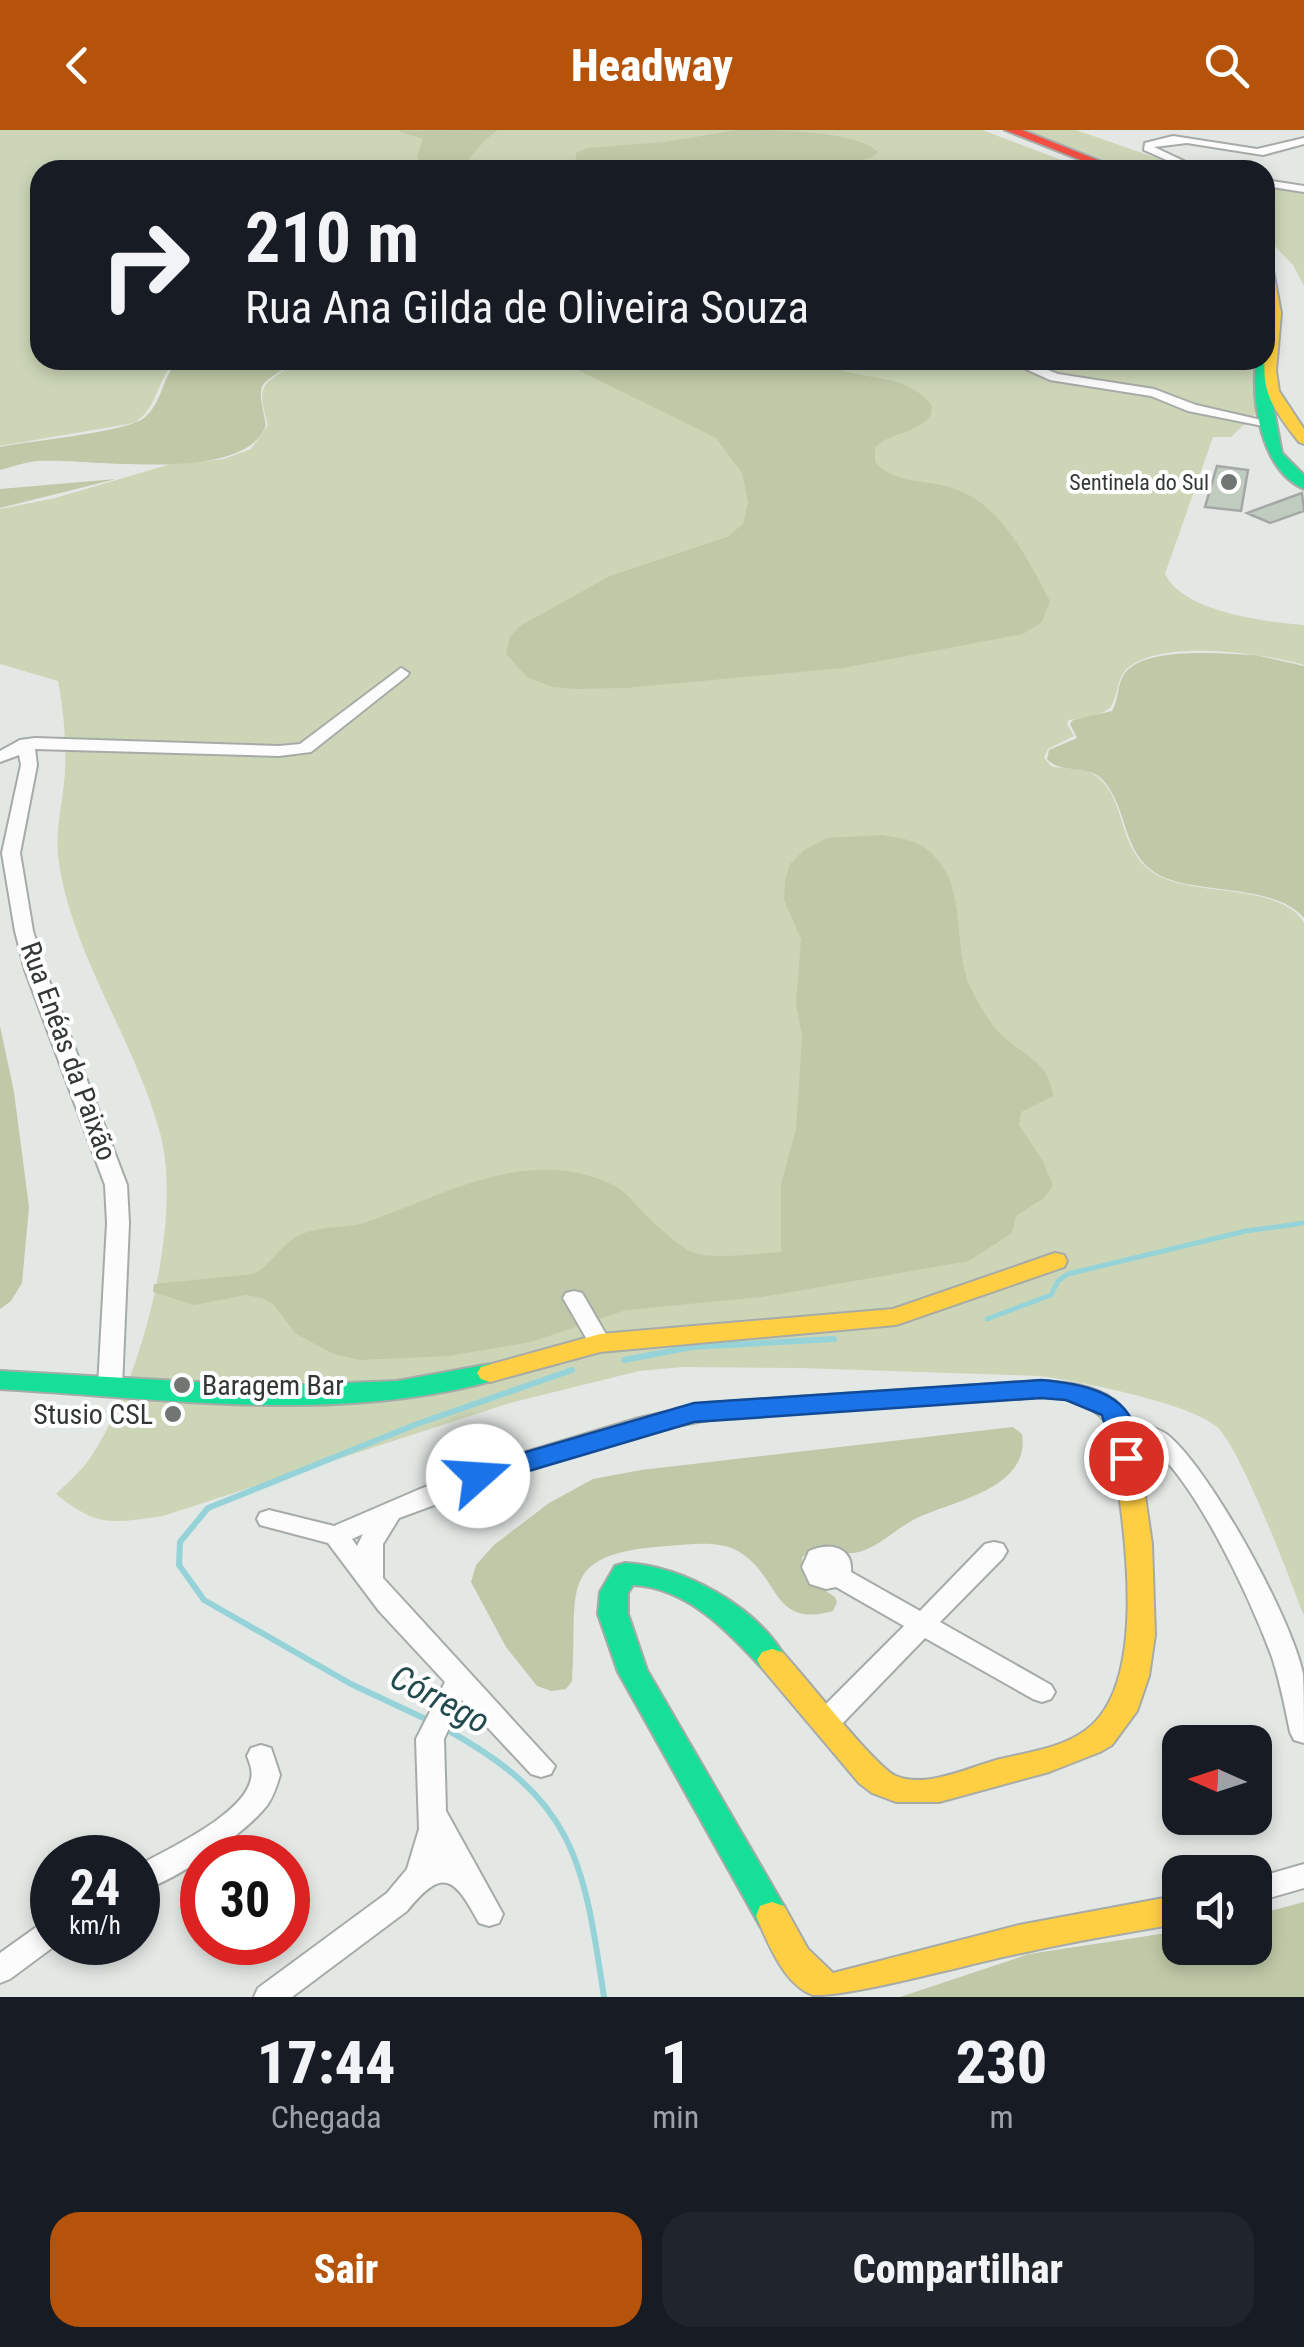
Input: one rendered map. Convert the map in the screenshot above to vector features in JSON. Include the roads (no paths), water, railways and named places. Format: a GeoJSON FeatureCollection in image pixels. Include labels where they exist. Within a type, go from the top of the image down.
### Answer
{"type":"FeatureCollection","features":[{"type":"Feature","properties":{"kind":"main road"},"geometry":{"type":"LineString","coordinates":[[997,130],[1076,160]]}},
{"type":"Feature","properties":{"kind":"main road"},"geometry":{"type":"LineString","coordinates":[[1011,130],[1090,160]]}},
{"type":"Feature","properties":{"kind":"main road"},"geometry":{"type":"LineString","coordinates":[[1275,261],[1292,294],[1282,372],[1286,394],[1304,422]]}},
{"type":"Feature","properties":{"kind":"main road"},"geometry":{"type":"LineString","coordinates":[[1275,299],[1275,323]]}},
{"type":"Feature","properties":{"kind":"main road"},"geometry":{"type":"LineString","coordinates":[[1275,313],[1277,306]]}},
{"type":"Feature","properties":{"kind":"main road"},"geometry":{"type":"LineString","coordinates":[[1261,370],[1275,454],[1304,484]]}},
{"type":"Feature","properties":{"kind":"main road"},"geometry":{"type":"LineString","coordinates":[[1270,370],[1268,384],[1280,408],[1304,439]]}},
{"type":"Feature","properties":{"kind":"main road"},"geometry":{"type":"LineString","coordinates":[[0,1380],[327,1396],[398,1390],[526,1366],[600,1343],[896,1317],[1055,1261]]}},
{"type":"Feature","properties":{"kind":"main road"},"geometry":{"type":"LineString","coordinates":[[1122,1428],[1134,1516],[1142,1639],[1130,1695],[1105,1732],[1068,1750],[918,1792],[880,1784],[750,1638],[682,1581],[661,1572],[629,1571],[618,1582],[613,1598],[615,1626],[656,1717],[804,1972],[817,1984],[832,1988],[1019,1939],[1162,1912]]}},
{"type":"Feature","properties":{"kind":"street"},"geometry":{"type":"LineString","coordinates":[[1229,134],[1258,142],[1302,141]]}},
{"type":"Feature","properties":{"kind":"street"},"geometry":{"type":"LineString","coordinates":[[1169,160],[1149,150],[1148,144],[1162,138],[1197,138],[1262,152],[1302,141]]}},
{"type":"Feature","properties":{"kind":"street"},"geometry":{"type":"LineString","coordinates":[[1275,174],[1299,174]]}},
{"type":"Feature","properties":{"kind":"street"},"geometry":{"type":"LineString","coordinates":[[1275,185],[1304,189]]}},
{"type":"Feature","properties":{"kind":"street"},"geometry":{"type":"LineString","coordinates":[[1037,370],[1055,377],[1154,393],[1193,408],[1262,422]]}},
{"type":"Feature","properties":{"kind":"street"},"geometry":{"type":"LineString","coordinates":[[0,757],[26,744],[305,748],[401,674]]}},
{"type":"Feature","properties":{"kind":"street"},"geometry":{"type":"LineString","coordinates":[[0,738],[17,738],[26,744]]}},
{"type":"Feature","properties":{"kind":"street","name":"Rua Enéas da Paixão"},"geometry":{"type":"LineString","coordinates":[[26,744],[29,765],[11,853],[19,895],[35,970],[116,1184],[118,1223],[110,1387]]}},
{"type":"Feature","properties":{"kind":"street"},"geometry":{"type":"LineString","coordinates":[[574,1298],[600,1343]]}},
{"type":"Feature","properties":{"kind":"street"},"geometry":{"type":"LineString","coordinates":[[336,1536],[395,1507],[505,1466],[694,1412],[1052,1389],[1106,1404],[1122,1428],[1142,1429],[1169,1449],[1236,1554],[1285,1658],[1304,1732]]}},
{"type":"Feature","properties":{"kind":"street"},"geometry":{"type":"LineString","coordinates":[[370,1578],[372,1536],[395,1507]]}},
{"type":"Feature","properties":{"kind":"street"},"geometry":{"type":"LineString","coordinates":[[269,1519],[336,1536],[455,1687],[542,1766]]}},
{"type":"Feature","properties":{"kind":"street"},"geometry":{"type":"LineString","coordinates":[[827,1721],[994,1551]]}},
{"type":"Feature","properties":{"kind":"street"},"geometry":{"type":"LineString","coordinates":[[836,1576],[1042,1692]]}},
{"type":"Feature","properties":{"kind":"street"},"geometry":{"type":"LineString","coordinates":[[412,1887],[432,1844],[430,1738],[455,1687]]}},
{"type":"Feature","properties":{"kind":"street"},"geometry":{"type":"LineString","coordinates":[[160,1867],[246,1814],[267,1781],[267,1765],[260,1756]]}},
{"type":"Feature","properties":{"kind":"street"},"geometry":{"type":"LineString","coordinates":[[432,1811],[489,1914]]}},
{"type":"Feature","properties":{"kind":"street"},"geometry":{"type":"LineString","coordinates":[[269,1997],[352,1938],[424,1875],[437,1870],[455,1872],[470,1880]]}},
{"type":"Feature","properties":{"kind":"street"},"geometry":{"type":"LineString","coordinates":[[1272,1885],[1304,1876]]}},
{"type":"Feature","properties":{"kind":"street"},"geometry":{"type":"LineString","coordinates":[[0,1970],[30,1948]]}},
{"type":"Feature","properties":{"kind":"waterway"},"geometry":{"type":"LineString","coordinates":[[987,1319],[1051,1295],[1058,1281],[1068,1274],[1246,1231],[1304,1223]]}},
{"type":"Feature","properties":{"kind":"waterway"},"geometry":{"type":"LineString","coordinates":[[624,1360],[692,1347],[834,1339]]}},
{"type":"Feature","properties":{"kind":"waterway"},"geometry":{"type":"LineString","coordinates":[[432,1722],[351,1684],[204,1600],[179,1565],[180,1542],[208,1508],[417,1424],[572,1370]]}},
{"type":"Feature","properties":{"kind":"waterway","name":"Córrego"},"geometry":{"type":"LineString","coordinates":[[442,1727],[486,1753],[520,1780],[546,1807],[565,1836],[588,1905],[604,1997]]}},
{"type":"Feature","properties":{"kind":"place","name":"Sentinela do Sul"},"geometry":{"type":"Point","coordinates":[1229,482]}},
{"type":"Feature","properties":{"kind":"place","name":"Baragem Bar"},"geometry":{"type":"Point","coordinates":[182,1385]}},
{"type":"Feature","properties":{"kind":"place","name":"Stusio CSL"},"geometry":{"type":"Point","coordinates":[173,1414]}}]}
